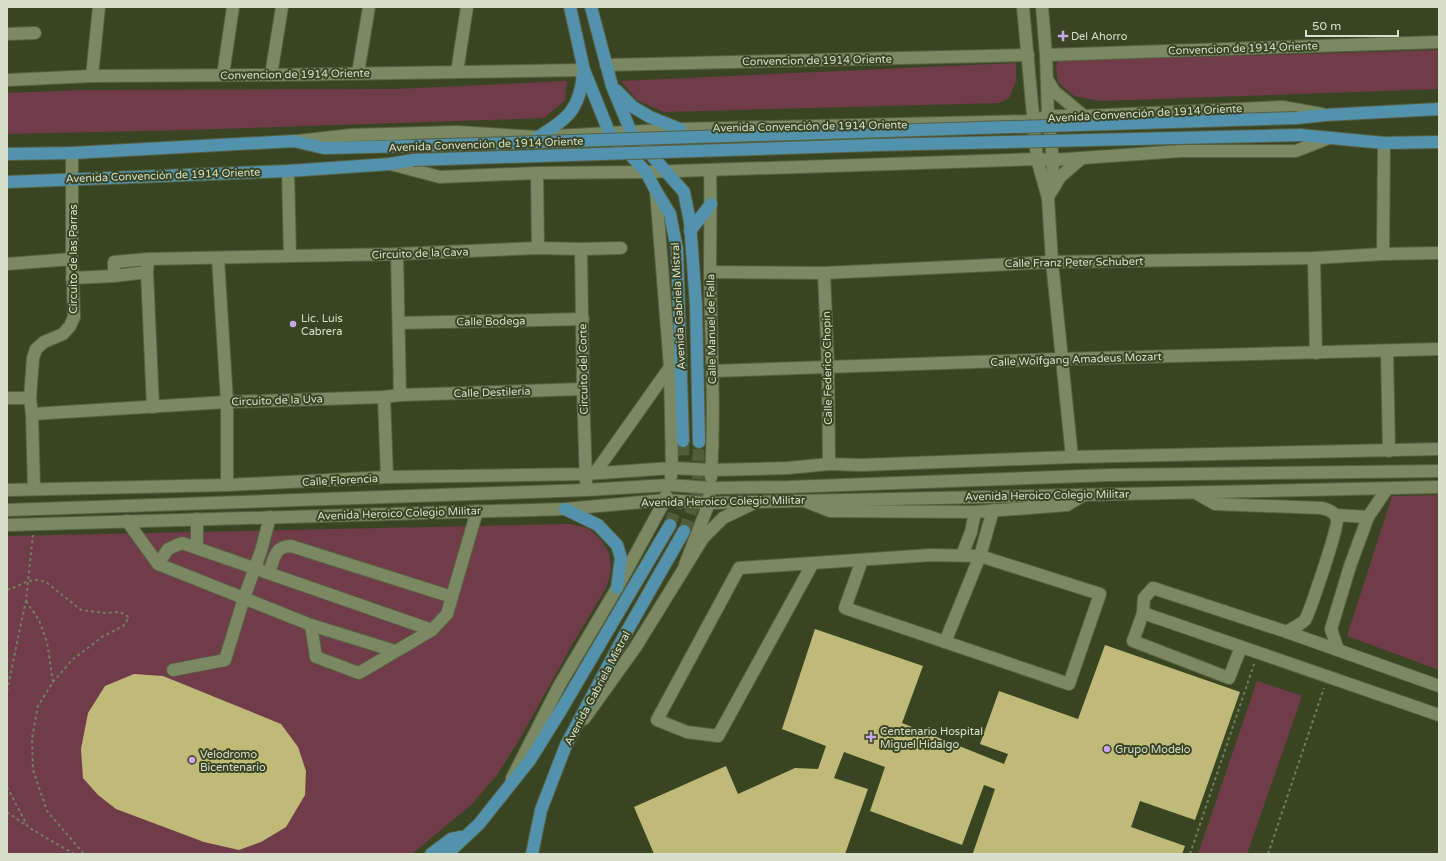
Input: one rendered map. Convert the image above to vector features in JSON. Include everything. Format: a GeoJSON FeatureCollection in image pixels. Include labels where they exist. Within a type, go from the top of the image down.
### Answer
{"type":"FeatureCollection","features":[{"type":"Feature","properties":{"kind":"main road","name":"Avenida Gabriela Mistral"},"geometry":{"type":"LineString","coordinates":[[570,7],[584,70],[609,132],[646,172],[670,214],[677,248],[683,442]]}},
{"type":"Feature","properties":{"kind":"main road","name":"Avenida Gabriela Mistral"},"geometry":{"type":"LineString","coordinates":[[591,7],[612,86],[631,132],[684,192],[690,222],[696,305],[699,442]]}},
{"type":"Feature","properties":{"kind":"main road"},"geometry":{"type":"LineString","coordinates":[[538,137],[557,125],[573,110],[582,90],[584,70]]}},
{"type":"Feature","properties":{"kind":"main road"},"geometry":{"type":"LineString","coordinates":[[612,86],[633,107],[650,117],[680,128]]}},
{"type":"Feature","properties":{"kind":"main road","name":"Avenida Convención de 1914 Oriente"},"geometry":{"type":"LineString","coordinates":[[7,154],[72,153],[294,142],[324,148],[412,146],[1297,118],[1439,109]]}},
{"type":"Feature","properties":{"kind":"main road","name":"Avenida Convención de 1914 Oriente"},"geometry":{"type":"LineString","coordinates":[[7,182],[288,171],[390,164],[413,160],[876,145],[1300,135],[1384,143],[1439,142]]}},
{"type":"Feature","properties":{"kind":"main road"},"geometry":{"type":"LineString","coordinates":[[690,231],[711,204]]}},
{"type":"Feature","properties":{"kind":"main road"},"geometry":{"type":"LineString","coordinates":[[565,508],[598,525],[617,545],[620,558],[616,588]]}},
{"type":"Feature","properties":{"kind":"main road","name":"Avenida Gabriela Mistral"},"geometry":{"type":"LineString","coordinates":[[447,854],[479,824],[530,760],[670,525]]}},
{"type":"Feature","properties":{"kind":"main road","name":"Avenida Gabriela Mistral"},"geometry":{"type":"LineString","coordinates":[[532,854],[541,810],[566,745],[623,638],[684,531]]}},
{"type":"Feature","properties":{"kind":"main road"},"geometry":{"type":"LineString","coordinates":[[431,854],[451,839],[466,836]]}},
{"type":"Feature","properties":{"kind":"street"},"geometry":{"type":"LineString","coordinates":[[92,76],[99,7]]}},
{"type":"Feature","properties":{"kind":"street"},"geometry":{"type":"LineString","coordinates":[[223,75],[233,7]]}},
{"type":"Feature","properties":{"kind":"street"},"geometry":{"type":"LineString","coordinates":[[271,75],[282,7]]}},
{"type":"Feature","properties":{"kind":"street"},"geometry":{"type":"LineString","coordinates":[[358,73],[369,7]]}},
{"type":"Feature","properties":{"kind":"street"},"geometry":{"type":"LineString","coordinates":[[457,72],[467,7]]}},
{"type":"Feature","properties":{"kind":"street"},"geometry":{"type":"LineString","coordinates":[[1023,7],[1037,160],[1050,194]]}},
{"type":"Feature","properties":{"kind":"street"},"geometry":{"type":"LineString","coordinates":[[1042,7],[1046,55],[1048,116],[1053,160],[1050,194],[1052,262],[1072,457]]}},
{"type":"Feature","properties":{"kind":"street"},"geometry":{"type":"LineString","coordinates":[[7,34],[35,33]]}},
{"type":"Feature","properties":{"kind":"street","name":"Convencion de 1914 Oriente"},"geometry":{"type":"LineString","coordinates":[[1046,55],[1439,42]]}},
{"type":"Feature","properties":{"kind":"street","name":"Convencion de 1914 Oriente"},"geometry":{"type":"LineString","coordinates":[[606,65],[1028,55]]}},
{"type":"Feature","properties":{"kind":"street","name":"Convencion de 1914 Oriente"},"geometry":{"type":"LineString","coordinates":[[7,80],[92,76],[584,70]]}},
{"type":"Feature","properties":{"kind":"street"},"geometry":{"type":"LineString","coordinates":[[1047,78],[1054,91],[1084,116]]}},
{"type":"Feature","properties":{"kind":"street","name":"Avenida Convención de 1914 Oriente"},"geometry":{"type":"LineString","coordinates":[[294,142],[352,135],[457,132],[538,137],[680,128],[1033,121],[1048,116],[1084,116],[1282,106],[1326,115]]}},
{"type":"Feature","properties":{"kind":"street","name":"Avenida Convención de 1914 Oriente"},"geometry":{"type":"LineString","coordinates":[[390,164],[440,177],[537,173],[646,172],[1053,160],[1181,151],[1296,151],[1330,138]]}},
{"type":"Feature","properties":{"kind":"street"},"geometry":{"type":"LineString","coordinates":[[1383,254],[1384,143]]}},
{"type":"Feature","properties":{"kind":"street","name":"Circuito de las Parras"},"geometry":{"type":"LineString","coordinates":[[34,489],[32,414],[30,398],[33,358],[36,349],[44,342],[63,334],[70,326],[74,317],[72,278],[72,153]]}},
{"type":"Feature","properties":{"kind":"street"},"geometry":{"type":"LineString","coordinates":[[1050,194],[1060,177],[1082,158]]}},
{"type":"Feature","properties":{"kind":"street","name":"Calle Manuel de Falla"},"geometry":{"type":"LineString","coordinates":[[685,565],[709,503],[711,488],[713,371],[710,272],[710,170]]}},
{"type":"Feature","properties":{"kind":"street"},"geometry":{"type":"LineString","coordinates":[[288,171],[290,256]]}},
{"type":"Feature","properties":{"kind":"street"},"geometry":{"type":"LineString","coordinates":[[537,173],[538,248]]}},
{"type":"Feature","properties":{"kind":"street"},"geometry":{"type":"LineString","coordinates":[[656,191],[670,367],[672,468],[665,500]]}},
{"type":"Feature","properties":{"kind":"street","name":"Circuito de la Cava"},"geometry":{"type":"LineString","coordinates":[[218,258],[397,254],[538,248],[622,248]]}},
{"type":"Feature","properties":{"kind":"street","name":"Circuito del Corte"},"geometry":{"type":"LineString","coordinates":[[581,249],[583,389],[590,473],[586,490]]}},
{"type":"Feature","properties":{"kind":"street","name":"Calle Franz Peter Schubert"},"geometry":{"type":"LineString","coordinates":[[710,272],[824,273],[1052,262],[1314,258],[1383,254],[1439,253]]}},
{"type":"Feature","properties":{"kind":"street"},"geometry":{"type":"LineString","coordinates":[[397,254],[400,395]]}},
{"type":"Feature","properties":{"kind":"street"},"geometry":{"type":"LineString","coordinates":[[114,276],[114,262],[148,259],[218,258],[227,402],[227,486]]}},
{"type":"Feature","properties":{"kind":"street"},"geometry":{"type":"LineString","coordinates":[[1314,258],[1316,353]]}},
{"type":"Feature","properties":{"kind":"street"},"geometry":{"type":"LineString","coordinates":[[7,264],[72,259]]}},
{"type":"Feature","properties":{"kind":"street"},"geometry":{"type":"LineString","coordinates":[[148,259],[147,272],[153,407]]}},
{"type":"Feature","properties":{"kind":"street"},"geometry":{"type":"LineString","coordinates":[[72,278],[114,276],[147,272]]}},
{"type":"Feature","properties":{"kind":"street","name":"Calle Federico Chopin"},"geometry":{"type":"LineString","coordinates":[[824,273],[828,367],[829,464]]}},
{"type":"Feature","properties":{"kind":"street","name":"Calle Bodega"},"geometry":{"type":"LineString","coordinates":[[399,323],[583,319]]}},
{"type":"Feature","properties":{"kind":"street","name":"Calle Wolfgang Amadeus Mozart"},"geometry":{"type":"LineString","coordinates":[[713,371],[1061,359],[1439,349]]}},
{"type":"Feature","properties":{"kind":"street"},"geometry":{"type":"LineString","coordinates":[[1387,351],[1389,451]]}},
{"type":"Feature","properties":{"kind":"street"},"geometry":{"type":"LineString","coordinates":[[590,473],[670,367]]}},
{"type":"Feature","properties":{"kind":"street","name":"Calle Destilería"},"geometry":{"type":"LineString","coordinates":[[400,395],[583,389]]}},
{"type":"Feature","properties":{"kind":"street","name":"Circuito de la Uva"},"geometry":{"type":"LineString","coordinates":[[32,414],[227,402],[384,397],[400,395]]}},
{"type":"Feature","properties":{"kind":"street"},"geometry":{"type":"LineString","coordinates":[[384,397],[387,477]]}},
{"type":"Feature","properties":{"kind":"street"},"geometry":{"type":"LineString","coordinates":[[7,398],[30,398]]}},
{"type":"Feature","properties":{"kind":"street"},"geometry":{"type":"LineString","coordinates":[[712,470],[788,468],[829,464],[861,465],[1072,457],[1439,450]]}},
{"type":"Feature","properties":{"kind":"street"},"geometry":{"type":"LineString","coordinates":[[861,465],[862,485]]}},
{"type":"Feature","properties":{"kind":"street","name":"Calle Florencia"},"geometry":{"type":"LineString","coordinates":[[7,490],[227,486],[387,477],[590,473],[672,468],[712,470]]}},
{"type":"Feature","properties":{"kind":"street"},"geometry":{"type":"LineString","coordinates":[[788,468],[788,487]]}},
{"type":"Feature","properties":{"kind":"street","name":"Avenida Heroico Colegio Militar"},"geometry":{"type":"LineString","coordinates":[[7,510],[586,490],[669,485],[711,488],[788,487],[1110,475],[1439,471]]}},
{"type":"Feature","properties":{"kind":"street"},"geometry":{"type":"LineString","coordinates":[[1338,650],[1331,629],[1350,566],[1368,517],[1388,488]]}},
{"type":"Feature","properties":{"kind":"street","name":"Avenida Heroico Colegio Militar"},"geometry":{"type":"LineString","coordinates":[[7,525],[565,508],[665,500],[709,503],[1085,494],[1439,488]]}},
{"type":"Feature","properties":{"kind":"street"},"geometry":{"type":"LineString","coordinates":[[1196,492],[1215,504],[1321,508],[1328,510],[1335,515],[1338,521],[1330,550],[1305,619],[1287,632]]}},
{"type":"Feature","properties":{"kind":"street"},"geometry":{"type":"LineString","coordinates":[[804,500],[830,512],[976,512],[1067,505],[1085,494]]}},
{"type":"Feature","properties":{"kind":"street","name":"Avenida Gabriela Mistral"},"geometry":{"type":"LineString","coordinates":[[505,793],[559,686],[665,500]]}},
{"type":"Feature","properties":{"kind":"street"},"geometry":{"type":"LineString","coordinates":[[566,745],[635,648],[703,538],[723,518],[757,501]]}},
{"type":"Feature","properties":{"kind":"street"},"geometry":{"type":"LineString","coordinates":[[945,642],[980,556],[993,510]]}},
{"type":"Feature","properties":{"kind":"street"},"geometry":{"type":"LineString","coordinates":[[311,625],[316,657],[359,673],[432,630],[447,614],[476,511]]}},
{"type":"Feature","properties":{"kind":"street"},"geometry":{"type":"LineString","coordinates":[[962,555],[971,532],[976,512]]}},
{"type":"Feature","properties":{"kind":"street"},"geometry":{"type":"LineString","coordinates":[[1335,515],[1368,517]]}},
{"type":"Feature","properties":{"kind":"street"},"geometry":{"type":"LineString","coordinates":[[173,670],[225,660],[244,598],[255,569],[270,517]]}},
{"type":"Feature","properties":{"kind":"street"},"geometry":{"type":"LineString","coordinates":[[197,519],[197,548]]}},
{"type":"Feature","properties":{"kind":"street"},"geometry":{"type":"LineString","coordinates":[[127,521],[158,564],[311,625],[395,651]]}},
{"type":"Feature","properties":{"kind":"street"},"geometry":{"type":"LineString","coordinates":[[158,564],[168,549],[182,543],[432,630]]}},
{"type":"Feature","properties":{"kind":"street"},"geometry":{"type":"LineString","coordinates":[[269,573],[276,552],[284,546],[291,546],[452,597]]}},
{"type":"Feature","properties":{"kind":"street"},"geometry":{"type":"LineString","coordinates":[[813,563],[718,736],[686,732],[657,720],[739,568],[931,555],[980,556],[1100,594],[1069,684],[844,608],[862,560]]}},
{"type":"Feature","properties":{"kind":"street"},"geometry":{"type":"LineString","coordinates":[[1241,647],[1228,678],[1133,641],[1142,613],[1144,598],[1153,588],[1287,632],[1439,686]]}},
{"type":"Feature","properties":{"kind":"street"},"geometry":{"type":"LineString","coordinates":[[1142,613],[1439,715]]}},
{"type":"Feature","properties":{"kind":"path"},"geometry":{"type":"LineString","coordinates":[[7,692],[26,600],[34,524]]}},
{"type":"Feature","properties":{"kind":"path"},"geometry":{"type":"LineString","coordinates":[[7,590],[28,581],[36,580],[46,582],[81,610],[105,613],[120,612],[129,617],[123,626],[102,637],[72,660],[53,682],[38,706],[32,738],[33,770],[47,811],[84,854]]}},
{"type":"Feature","properties":{"kind":"path"},"geometry":{"type":"LineString","coordinates":[[26,600],[39,620],[47,642],[53,682]]}},
{"type":"Feature","properties":{"kind":"path"},"geometry":{"type":"LineString","coordinates":[[1190,854],[1258,653]]}},
{"type":"Feature","properties":{"kind":"path"},"geometry":{"type":"LineString","coordinates":[[1268,854],[1328,677]]}},
{"type":"Feature","properties":{"kind":"path"},"geometry":{"type":"LineString","coordinates":[[7,787],[28,827]]}},
{"type":"Feature","properties":{"kind":"path"},"geometry":{"type":"LineString","coordinates":[[7,812],[28,827],[74,854]]}},
{"type":"Feature","properties":{"kind":"shaded area"},"geometry":{"type":"Polygon","coordinates":[[[1439,50],[1439,89],[1100,101],[1074,96],[1058,82],[1056,67],[1058,61],[1439,50]]]}},
{"type":"Feature","properties":{"kind":"shaded area"},"geometry":{"type":"Polygon","coordinates":[[[1016,63],[1016,81],[1009,98],[999,103],[664,112],[637,100],[621,81],[1016,63]]]}},
{"type":"Feature","properties":{"kind":"shaded area"},"geometry":{"type":"Polygon","coordinates":[[[567,81],[565,100],[544,118],[186,130],[7,134],[7,93],[82,90],[396,89],[567,81]]]}},
{"type":"Feature","properties":{"kind":"shaded area"},"geometry":{"type":"Polygon","coordinates":[[[1439,495],[1439,670],[1347,636],[1392,496],[1439,495]]]}},
{"type":"Feature","properties":{"kind":"shaded area"},"geometry":{"type":"Polygon","coordinates":[[[570,524],[588,528],[601,540],[609,553],[611,571],[606,588],[573,643],[522,735],[497,775],[472,804],[412,854],[7,854],[7,536],[570,524]]]}},
{"type":"Feature","properties":{"kind":"shaded area"},"geometry":{"type":"Polygon","coordinates":[[[1257,681],[1302,696],[1247,854],[1198,854],[1257,681]]]}},
{"type":"Feature","properties":{"kind":"building"},"geometry":{"type":"Polygon","coordinates":[[[815,629],[923,666],[902,723],[1004,764],[1008,754],[980,744],[999,691],[1078,719],[1105,645],[1240,692],[1195,820],[1140,801],[1131,827],[1185,846],[1182,854],[973,853],[995,789],[984,785],[962,845],[870,811],[885,767],[844,752],[834,778],[868,789],[845,854],[654,854],[634,807],[726,766],[738,794],[795,768],[818,769],[826,746],[782,729],[815,629]]]}},
{"type":"Feature","properties":{"kind":"building","name":"Velodromo Bicentenario"},"geometry":{"type":"Polygon","coordinates":[[[134,674],[163,676],[281,724],[298,747],[306,771],[305,795],[286,827],[261,842],[239,850],[204,842],[116,809],[98,795],[83,778],[81,749],[88,713],[105,686],[134,674]]]}},
{"type":"Feature","properties":{"kind":"tunnel"},"geometry":{"type":"LineString","coordinates":[[670,525],[684,484],[683,441]]}},
{"type":"Feature","properties":{"kind":"tunnel"},"geometry":{"type":"LineString","coordinates":[[684,531],[697,495],[699,442]]}},
{"type":"Feature","properties":{"kind":"place","name":"Del Ahorro"},"geometry":{"type":"Point","coordinates":[1063,36]}},
{"type":"Feature","properties":{"kind":"place","name":"Lic. Luis Cabrera"},"geometry":{"type":"Point","coordinates":[293,324]}},
{"type":"Feature","properties":{"kind":"place","name":"Centenario Hospital Miguel Hidalgo"},"geometry":{"type":"Point","coordinates":[871,737]}},
{"type":"Feature","properties":{"kind":"place","name":"Grupo Modelo"},"geometry":{"type":"Point","coordinates":[1107,749]}},
{"type":"Feature","properties":{"kind":"place","name":"Velodromo Bicentenario"},"geometry":{"type":"Point","coordinates":[192,760]}}]}
